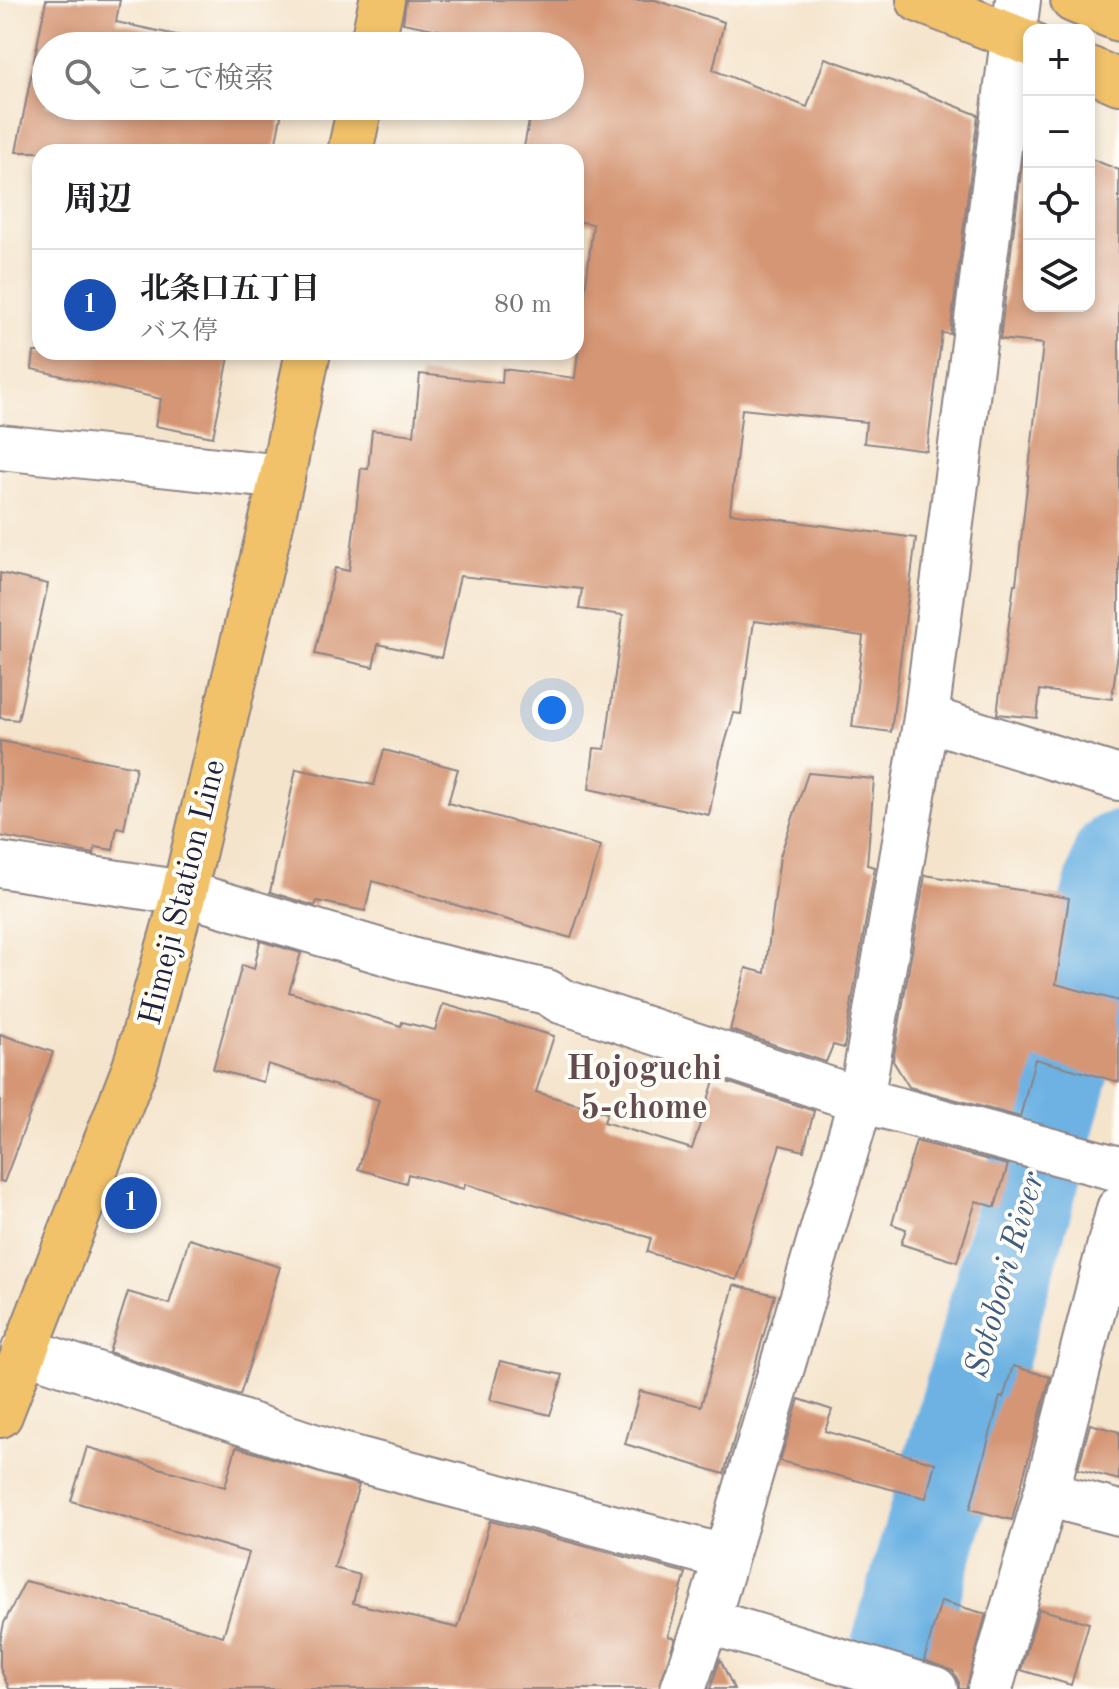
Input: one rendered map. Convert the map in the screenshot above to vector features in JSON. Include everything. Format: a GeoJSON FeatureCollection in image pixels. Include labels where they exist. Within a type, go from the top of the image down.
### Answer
{"type":"FeatureCollection","features":[{"type":"Feature","properties":{"kind":"main road"},"geometry":{"type":"LineString","coordinates":[[375,32],[382,0]]}},
{"type":"Feature","properties":{"kind":"main road"},"geometry":{"type":"LineString","coordinates":[[919,0],[1020,26]]}},
{"type":"Feature","properties":{"kind":"main road"},"geometry":{"type":"LineString","coordinates":[[1073,0],[1119,19]]}},
{"type":"Feature","properties":{"kind":"main road"},"geometry":{"type":"LineString","coordinates":[[1095,72],[1119,82]]}},
{"type":"Feature","properties":{"kind":"main road"},"geometry":{"type":"LineString","coordinates":[[352,144],[357,120]]}},
{"type":"Feature","properties":{"kind":"main road","name":"Himeji Station Line"},"geometry":{"type":"LineString","coordinates":[[0,1415],[135,1067],[184,893],[282,477],[306,360]]}},
{"type":"Feature","properties":{"kind":"street"},"geometry":{"type":"LineString","coordinates":[[683,1689],[707,1621],[861,1100],[926,718],[1020,26]]}},
{"type":"Feature","properties":{"kind":"street"},"geometry":{"type":"LineString","coordinates":[[0,447],[282,477]]}},
{"type":"Feature","properties":{"kind":"street"},"geometry":{"type":"LineString","coordinates":[[926,718],[1119,778]]}},
{"type":"Feature","properties":{"kind":"street"},"geometry":{"type":"LineString","coordinates":[[0,865],[184,893],[418,962],[547,992],[561,1001],[861,1100],[1119,1169]]}},
{"type":"Feature","properties":{"kind":"street"},"geometry":{"type":"LineString","coordinates":[[990,1689],[1046,1494],[1119,1209]]}},
{"type":"Feature","properties":{"kind":"street"},"geometry":{"type":"LineString","coordinates":[[24,1350],[334,1453],[724,1557]]}},
{"type":"Feature","properties":{"kind":"street"},"geometry":{"type":"LineString","coordinates":[[1046,1494],[1119,1513]]}},
{"type":"Feature","properties":{"kind":"street"},"geometry":{"type":"LineString","coordinates":[[707,1621],[925,1686]]}},
{"type":"Feature","properties":{"kind":"building"},"geometry":{"type":"Polygon","coordinates":[[[46,0],[120,0],[116,22],[162,32],[40,32],[46,0]]]}},
{"type":"Feature","properties":{"kind":"building"},"geometry":{"type":"Polygon","coordinates":[[[406,0],[655,0],[724,22],[713,70],[807,107],[825,58],[978,115],[950,334],[942,333],[927,451],[864,443],[866,422],[742,409],[730,513],[916,538],[891,732],[852,727],[863,636],[754,621],[741,714],[734,713],[720,760],[709,815],[589,789],[594,748],[605,749],[623,615],[579,609],[582,589],[460,576],[441,658],[378,644],[373,667],[315,654],[335,568],[349,571],[361,468],[368,469],[372,430],[414,435],[420,374],[502,383],[503,369],[575,378],[577,360],[584,360],[584,301],[593,224],[584,222],[584,144],[525,144],[529,120],[584,120],[584,32],[448,32],[403,23],[406,0]]]}},
{"type":"Feature","properties":{"kind":"building"},"geometry":{"type":"Polygon","coordinates":[[[32,71],[32,120],[280,120],[276,144],[32,144],[32,152],[16,152],[32,71]]]}},
{"type":"Feature","properties":{"kind":"building"},"geometry":{"type":"Polygon","coordinates":[[[1023,156],[1023,312],[1095,312],[1095,160],[1119,170],[1119,644],[1112,699],[1040,690],[1037,718],[997,714],[1016,584],[1043,344],[1000,339],[1023,156]]]}},
{"type":"Feature","properties":{"kind":"building"},"geometry":{"type":"Polygon","coordinates":[[[33,360],[228,360],[213,437],[155,426],[161,399],[32,369],[33,360]]]}},
{"type":"Feature","properties":{"kind":"building"},"geometry":{"type":"Polygon","coordinates":[[[0,573],[48,584],[18,720],[0,718],[0,573]]]}},
{"type":"Feature","properties":{"kind":"building"},"geometry":{"type":"Polygon","coordinates":[[[0,741],[136,767],[124,829],[117,827],[113,850],[95,847],[94,854],[0,836],[0,741]]]}},
{"type":"Feature","properties":{"kind":"building"},"geometry":{"type":"Polygon","coordinates":[[[384,750],[458,769],[448,803],[601,846],[571,938],[372,881],[365,911],[317,901],[315,906],[270,892],[296,769],[374,785],[384,750]]]}},
{"type":"Feature","properties":{"kind":"building"},"geometry":{"type":"Polygon","coordinates":[[[808,773],[874,779],[867,865],[875,867],[844,1048],[833,1045],[826,1062],[730,1030],[746,968],[765,973],[780,856],[808,773]]]}},
{"type":"Feature","properties":{"kind":"building"},"geometry":{"type":"Polygon","coordinates":[[[925,875],[1069,898],[1056,984],[1119,1001],[1119,1082],[1035,1059],[1020,1117],[909,1087],[893,1061],[925,875]]]}},
{"type":"Feature","properties":{"kind":"building"},"geometry":{"type":"Polygon","coordinates":[[[260,941],[301,953],[289,992],[401,1026],[402,1022],[435,1030],[443,1004],[554,1036],[536,1092],[607,1113],[604,1122],[692,1149],[715,1078],[814,1111],[804,1151],[780,1145],[737,1280],[647,1252],[651,1238],[465,1184],[464,1189],[408,1174],[406,1183],[358,1169],[379,1100],[268,1064],[263,1082],[213,1069],[242,965],[254,969],[260,941]]]}},
{"type":"Feature","properties":{"kind":"building"},"geometry":{"type":"Polygon","coordinates":[[[0,1034],[53,1052],[4,1182],[0,1181],[0,1034]]]}},
{"type":"Feature","properties":{"kind":"building"},"geometry":{"type":"Polygon","coordinates":[[[916,1141],[1008,1165],[995,1207],[976,1201],[957,1262],[901,1244],[906,1229],[892,1224],[916,1141]]]}},
{"type":"Feature","properties":{"kind":"building"},"geometry":{"type":"Polygon","coordinates":[[[189,1239],[280,1267],[240,1395],[109,1352],[128,1292],[169,1304],[189,1239]]]}},
{"type":"Feature","properties":{"kind":"building"},"geometry":{"type":"Polygon","coordinates":[[[734,1285],[775,1295],[724,1474],[625,1444],[640,1391],[701,1406],[734,1285]]]}},
{"type":"Feature","properties":{"kind":"building"},"geometry":{"type":"Polygon","coordinates":[[[500,1361],[563,1375],[550,1415],[490,1400],[500,1361]]]}},
{"type":"Feature","properties":{"kind":"building"},"geometry":{"type":"Polygon","coordinates":[[[1013,1366],[1050,1377],[1012,1520],[970,1509],[1000,1397],[1003,1398],[1013,1366]]]}},
{"type":"Feature","properties":{"kind":"building"},"geometry":{"type":"Polygon","coordinates":[[[799,1399],[832,1410],[825,1431],[935,1463],[926,1498],[780,1461],[799,1399]]]}},
{"type":"Feature","properties":{"kind":"building"},"geometry":{"type":"Polygon","coordinates":[[[1090,1424],[1119,1432],[1119,1480],[1078,1469],[1090,1424]]]}},
{"type":"Feature","properties":{"kind":"building"},"geometry":{"type":"Polygon","coordinates":[[[87,1447],[225,1487],[236,1447],[359,1485],[334,1568],[360,1575],[353,1603],[458,1628],[490,1521],[686,1573],[668,1636],[675,1638],[659,1689],[9,1689],[0,1668],[0,1642],[4,1623],[25,1581],[223,1636],[249,1553],[71,1501],[87,1447]]]}},
{"type":"Feature","properties":{"kind":"building"},"geometry":{"type":"Polygon","coordinates":[[[941,1601],[986,1614],[966,1689],[959,1689],[953,1671],[924,1660],[941,1601]]]}},
{"type":"Feature","properties":{"kind":"building"},"geometry":{"type":"Polygon","coordinates":[[[1039,1609],[1089,1623],[1071,1685],[1021,1670],[1039,1609]]]}},
{"type":"Feature","properties":{"kind":"building"},"geometry":{"type":"Polygon","coordinates":[[[720,1659],[734,1689],[710,1689],[720,1659]]]}},
{"type":"Feature","properties":{"kind":"waterway","name":"Sotobori River"},"geometry":{"type":"LineString","coordinates":[[886,1689],[1050,1117],[1119,858]]}},
{"type":"Feature","properties":{"kind":"place","name":"北条口五丁目"},"geometry":{"type":"Point","coordinates":[131,1203]}},
{"type":"Feature","properties":{"kind":"district","name":"Hojoguchi 5-chome"},"geometry":{"type":"Point","coordinates":[644,1086]}}]}
